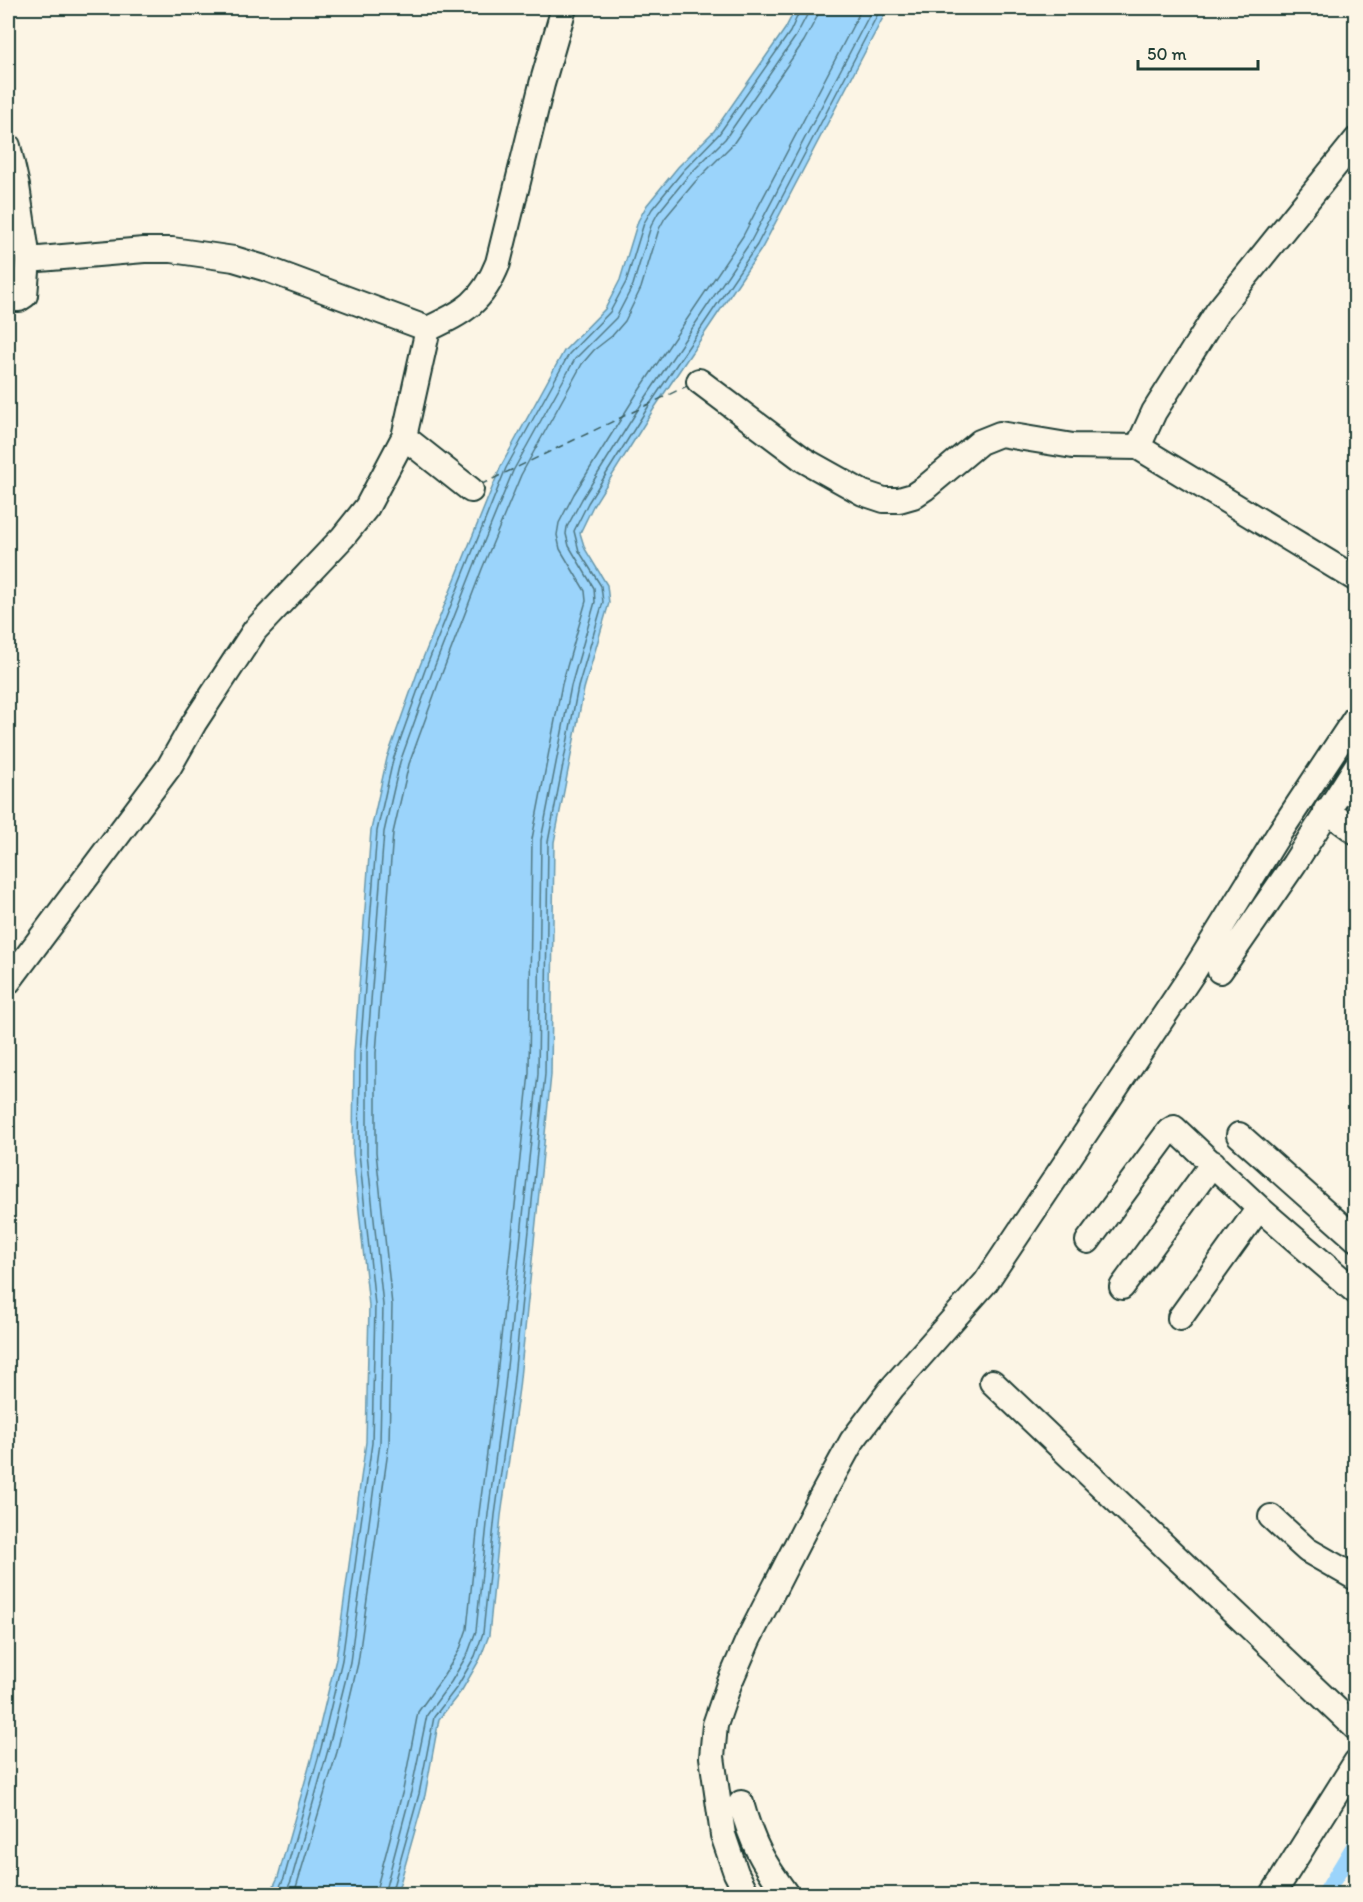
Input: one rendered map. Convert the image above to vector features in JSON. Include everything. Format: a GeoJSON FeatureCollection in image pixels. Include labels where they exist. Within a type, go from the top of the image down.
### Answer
{"type":"FeatureCollection","features":[{"type":"Feature","properties":{"kind":"street"},"geometry":{"type":"LineString","coordinates":[[28,260],[144,250],[172,250],[234,259],[428,329],[467,308],[481,296],[491,281],[498,263],[542,84],[564,8]]}},
{"type":"Feature","properties":{"kind":"street"},"geometry":{"type":"LineString","coordinates":[[1138,447],[1154,412],[1218,311],[1356,140]]}},
{"type":"Feature","properties":{"kind":"street"},"geometry":{"type":"LineString","coordinates":[[8,146],[17,186],[28,260],[25,296],[19,299],[8,299]]}},
{"type":"Feature","properties":{"kind":"street"},"geometry":{"type":"LineString","coordinates":[[8,982],[169,767],[194,723],[255,630],[344,537],[367,507],[404,436],[428,329]]}},
{"type":"Feature","properties":{"kind":"street"},"geometry":{"type":"LineString","coordinates":[[699,381],[804,460],[863,493],[884,500],[899,500],[913,496],[980,442],[1000,434],[1073,446],[1138,447],[1356,579]]}},
{"type":"Feature","properties":{"kind":"street"},"geometry":{"type":"LineString","coordinates":[[404,436],[471,490]]}},
{"type":"Feature","properties":{"kind":"street"},"geometry":{"type":"LineString","coordinates":[[747,1894],[736,1874],[723,1835],[712,1757],[715,1725],[748,1640],[818,1503],[852,1441],[892,1388],[986,1281],[1194,971],[1280,832],[1356,717]]}},
{"type":"Feature","properties":{"kind":"street"},"geometry":{"type":"LineString","coordinates":[[1220,971],[1294,864],[1326,810],[1356,767]]}},
{"type":"Feature","properties":{"kind":"street"},"geometry":{"type":"LineString","coordinates":[[1326,810],[1356,832]]}},
{"type":"Feature","properties":{"kind":"street"},"geometry":{"type":"LineString","coordinates":[[1088,1241],[1174,1128],[1214,1163],[1259,1208],[1356,1292]]}},
{"type":"Feature","properties":{"kind":"street"},"geometry":{"type":"LineString","coordinates":[[1239,1135],[1356,1239]]}},
{"type":"Feature","properties":{"kind":"street"},"geometry":{"type":"LineString","coordinates":[[1122,1287],[1214,1163]]}},
{"type":"Feature","properties":{"kind":"street"},"geometry":{"type":"LineString","coordinates":[[1180,1318],[1259,1208]]}},
{"type":"Feature","properties":{"kind":"street"},"geometry":{"type":"LineString","coordinates":[[992,1382],[1356,1728]]}},
{"type":"Feature","properties":{"kind":"street"},"geometry":{"type":"LineString","coordinates":[[1271,1517],[1307,1550],[1356,1578]]}},
{"type":"Feature","properties":{"kind":"street"},"geometry":{"type":"LineString","coordinates":[[1273,1894],[1356,1762]]}},
{"type":"Feature","properties":{"kind":"street"},"geometry":{"type":"LineString","coordinates":[[741,1803],[756,1850],[786,1894]]}},
{"type":"Feature","properties":{"kind":"water"},"geometry":{"type":"Polygon","coordinates":[[[796,8],[888,8],[762,248],[655,407],[593,506],[580,533],[585,549],[607,585],[609,603],[584,689],[554,842],[551,1075],[519,1388],[501,1516],[489,1635],[480,1659],[462,1690],[439,1719],[425,1795],[397,1894],[270,1894],[278,1877],[315,1746],[336,1659],[366,1442],[369,1306],[353,1153],[354,1053],[371,830],[387,758],[419,668],[501,466],[564,351],[605,309],[620,280],[638,221],[647,205],[678,167],[714,131],[785,29],[796,8]]]}},
{"type":"Feature","properties":{"kind":"waterway"},"geometry":{"type":"LineString","coordinates":[[1325,1894],[1356,1843]]}},
{"type":"Feature","properties":{"kind":"ferry route"},"geometry":{"type":"LineString","coordinates":[[480,485],[689,385]]}}]}
